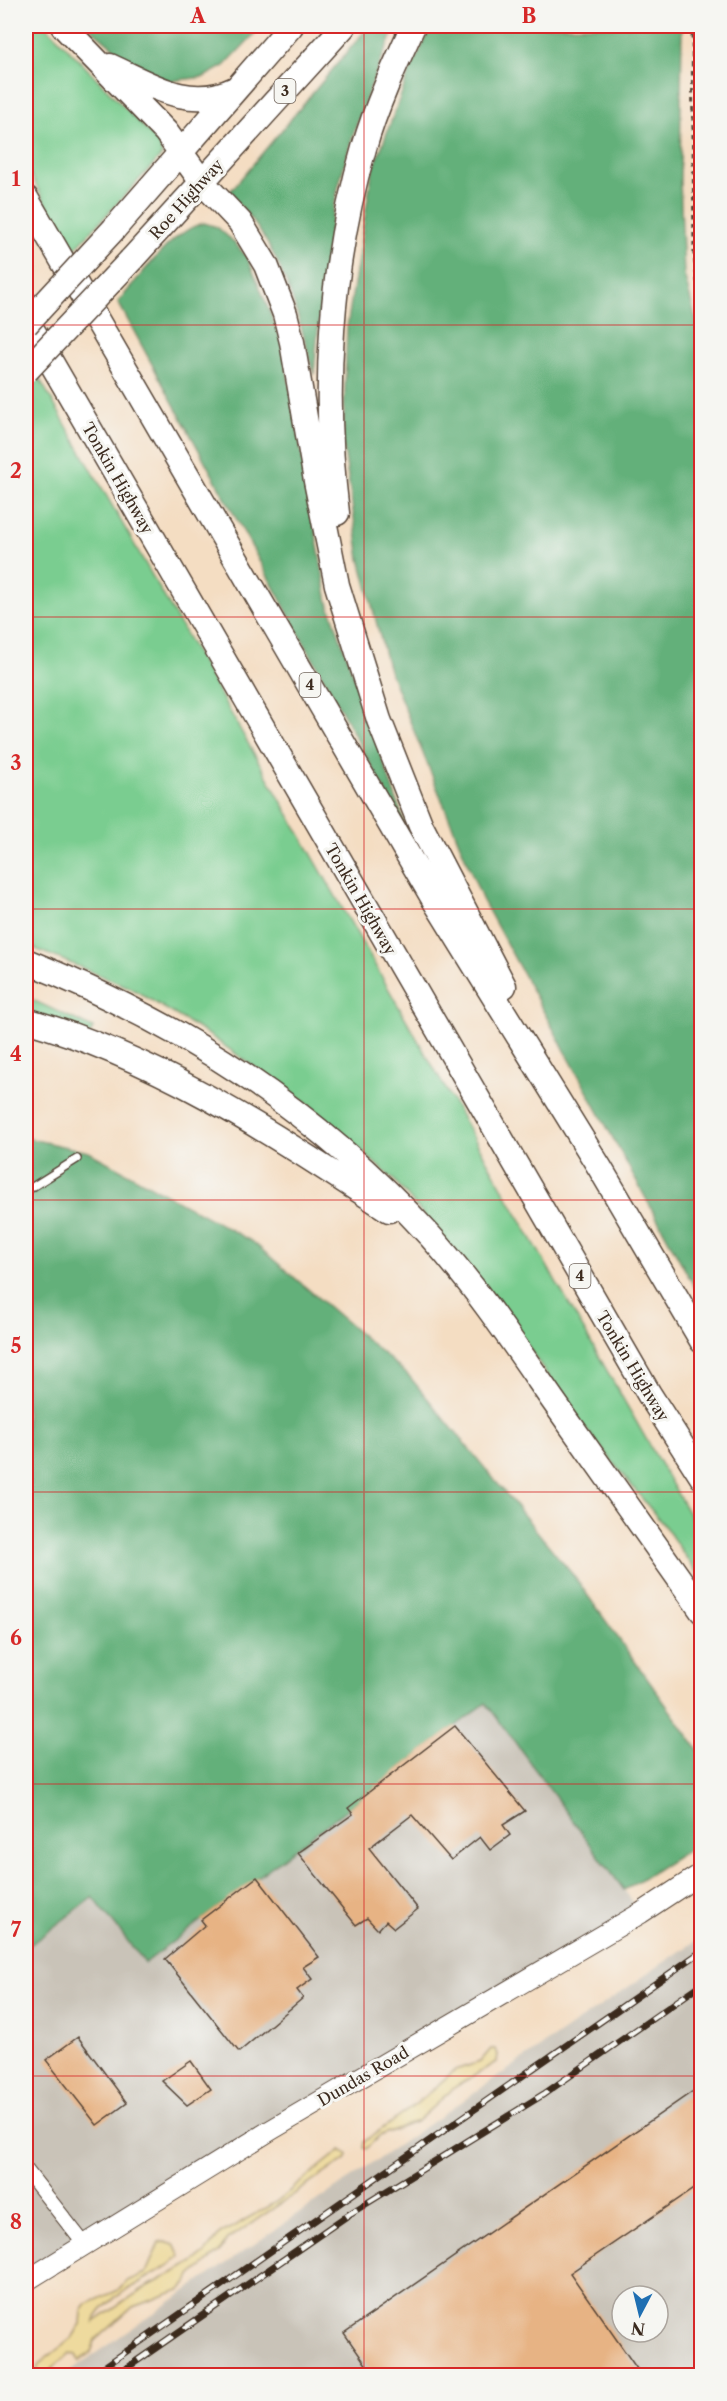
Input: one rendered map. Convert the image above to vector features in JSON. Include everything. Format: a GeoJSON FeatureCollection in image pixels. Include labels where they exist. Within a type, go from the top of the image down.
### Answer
{"type":"FeatureCollection","features":[{"type":"Feature","properties":{"kind":"highway"},"geometry":{"type":"LineString","coordinates":[[63,26],[166,132],[202,182],[235,215],[266,265],[285,314],[337,585],[365,677],[421,826],[600,1168]]}},
{"type":"Feature","properties":{"kind":"highway","name":"Roe Highway"},"geometry":{"type":"LineString","coordinates":[[26,324],[114,229],[291,26]]}},
{"type":"Feature","properties":{"kind":"highway","name":"Roe Highway"},"geometry":{"type":"LineString","coordinates":[[26,371],[345,26]]}},
{"type":"Feature","properties":{"kind":"highway"},"geometry":{"type":"LineString","coordinates":[[365,677],[344,576],[332,478],[330,405],[332,332],[345,237],[364,148],[390,75],[412,26]]}},
{"type":"Feature","properties":{"kind":"highway"},"geometry":{"type":"LineString","coordinates":[[97,60],[184,97],[208,99],[238,88]]}},
{"type":"Feature","properties":{"kind":"highway","name":"4"},"geometry":{"type":"LineString","coordinates":[[26,198],[436,903],[600,1168],[702,1341]]}},
{"type":"Feature","properties":{"kind":"highway","name":"Tonkin Highway"},"geometry":{"type":"LineString","coordinates":[[26,319],[649,1394],[702,1477]]}},
{"type":"Feature","properties":{"kind":"highway"},"geometry":{"type":"LineString","coordinates":[[26,961],[81,983],[163,1023],[268,1090],[341,1148],[431,1238],[502,1325],[702,1611]]}},
{"type":"Feature","properties":{"kind":"highway"},"geometry":{"type":"LineString","coordinates":[[26,1020],[65,1032],[150,1066],[239,1113],[431,1238]]}},
{"type":"Feature","properties":{"kind":"main road","name":"Dundas Road"},"geometry":{"type":"LineString","coordinates":[[26,2281],[270,2130],[641,1913],[702,1872]]}},
{"type":"Feature","properties":{"kind":"street"},"geometry":{"type":"LineString","coordinates":[[26,2170],[85,2245]]}},
{"type":"Feature","properties":{"kind":"lane"},"geometry":{"type":"LineString","coordinates":[[26,1191],[77,1159]]}},
{"type":"Feature","properties":{"kind":"path"},"geometry":{"type":"LineString","coordinates":[[692,26],[694,257],[702,320]]}},
{"type":"Feature","properties":{"kind":"shaded area"},"geometry":{"type":"Polygon","coordinates":[[[486,1702],[641,1913],[26,2281],[26,1948],[93,1896],[145,1962],[486,1702]]]}},
{"type":"Feature","properties":{"kind":"shaded area"},"geometry":{"type":"Polygon","coordinates":[[[701,1937],[701,2375],[64,2375],[701,1937]]]}},
{"type":"Feature","properties":{"kind":"green space"},"geometry":{"type":"Polygon","coordinates":[[[26,26],[46,26],[159,143],[162,155],[71,253],[26,165],[26,26]]]}},
{"type":"Feature","properties":{"kind":"green space"},"geometry":{"type":"Polygon","coordinates":[[[88,26],[262,26],[224,66],[204,77],[170,81],[146,75],[88,26]]]}},
{"type":"Feature","properties":{"kind":"green space"},"geometry":{"type":"Polygon","coordinates":[[[369,26],[396,26],[355,128],[340,180],[327,251],[314,375],[301,326],[284,277],[261,232],[228,194],[369,26]]]}},
{"type":"Feature","properties":{"kind":"green space"},"geometry":{"type":"Polygon","coordinates":[[[432,26],[682,26],[680,181],[684,274],[702,343],[701,1299],[482,899],[388,667],[360,559],[343,443],[347,327],[372,173],[409,73],[432,26]]]}},
{"type":"Feature","properties":{"kind":"green space"},"geometry":{"type":"Polygon","coordinates":[[[204,223],[217,227],[248,259],[282,342],[328,602],[408,833],[118,302],[168,245],[180,235],[204,223]]]}},
{"type":"Feature","properties":{"kind":"green space"},"geometry":{"type":"Polygon","coordinates":[[[26,355],[701,1535],[701,1579],[666,1528],[577,1418],[500,1306],[394,1180],[310,1106],[209,1035],[131,988],[26,945],[26,355]]]}},
{"type":"Feature","properties":{"kind":"green space"},"geometry":{"type":"Polygon","coordinates":[[[26,997],[93,1028],[88,1038],[26,1018],[26,997]]]}},
{"type":"Feature","properties":{"kind":"green space"},"geometry":{"type":"Polygon","coordinates":[[[26,1138],[89,1152],[253,1242],[409,1376],[573,1575],[702,1755],[701,1842],[624,1890],[486,1703],[145,1963],[93,1897],[26,1948],[26,1138]]]}},
{"type":"Feature","properties":{"kind":"sand"},"geometry":{"type":"Polygon","coordinates":[[[491,2049],[495,2049],[498,2054],[497,2062],[455,2087],[417,2121],[379,2136],[366,2149],[363,2148],[364,2142],[416,2104],[455,2070],[480,2062],[491,2049]]]}},
{"type":"Feature","properties":{"kind":"sand"},"geometry":{"type":"Polygon","coordinates":[[[341,2150],[348,2154],[347,2158],[227,2240],[219,2253],[192,2275],[182,2289],[133,2307],[95,2341],[91,2352],[79,2361],[76,2355],[70,2353],[44,2375],[35,2375],[39,2364],[72,2338],[81,2324],[82,2311],[87,2304],[121,2289],[127,2281],[146,2273],[159,2243],[175,2245],[180,2257],[108,2303],[99,2312],[94,2322],[143,2289],[192,2263],[205,2253],[220,2234],[276,2202],[341,2150]]]}},
{"type":"Feature","properties":{"kind":"building"},"geometry":{"type":"Polygon","coordinates":[[[455,1726],[525,1811],[503,1825],[510,1835],[490,1850],[480,1837],[451,1860],[412,1815],[369,1848],[418,1909],[394,1928],[386,1921],[378,1930],[367,1918],[356,1925],[298,1853],[353,1814],[348,1808],[455,1726]]]}},
{"type":"Feature","properties":{"kind":"building"},"geometry":{"type":"Polygon","coordinates":[[[257,1877],[319,1957],[303,1967],[312,1979],[297,1990],[303,1998],[239,2052],[165,1959],[205,1925],[201,1920],[257,1877]]]}},
{"type":"Feature","properties":{"kind":"building"},"geometry":{"type":"Polygon","coordinates":[[[78,2037],[127,2103],[97,2125],[46,2060],[78,2037]]]}},
{"type":"Feature","properties":{"kind":"building"},"geometry":{"type":"Polygon","coordinates":[[[191,2061],[211,2089],[187,2105],[162,2081],[191,2061]]]}},
{"type":"Feature","properties":{"kind":"building"},"geometry":{"type":"Polygon","coordinates":[[[702,2085],[702,2183],[570,2273],[610,2330],[610,2344],[620,2344],[642,2376],[374,2376],[344,2333],[702,2085]]]}},
{"type":"Feature","properties":{"kind":"railway"},"geometry":{"type":"LineString","coordinates":[[91,2376],[702,1951]]}},
{"type":"Feature","properties":{"kind":"railway"},"geometry":{"type":"LineString","coordinates":[[115,2376],[351,2213],[544,2094],[702,1984]]}}]}
